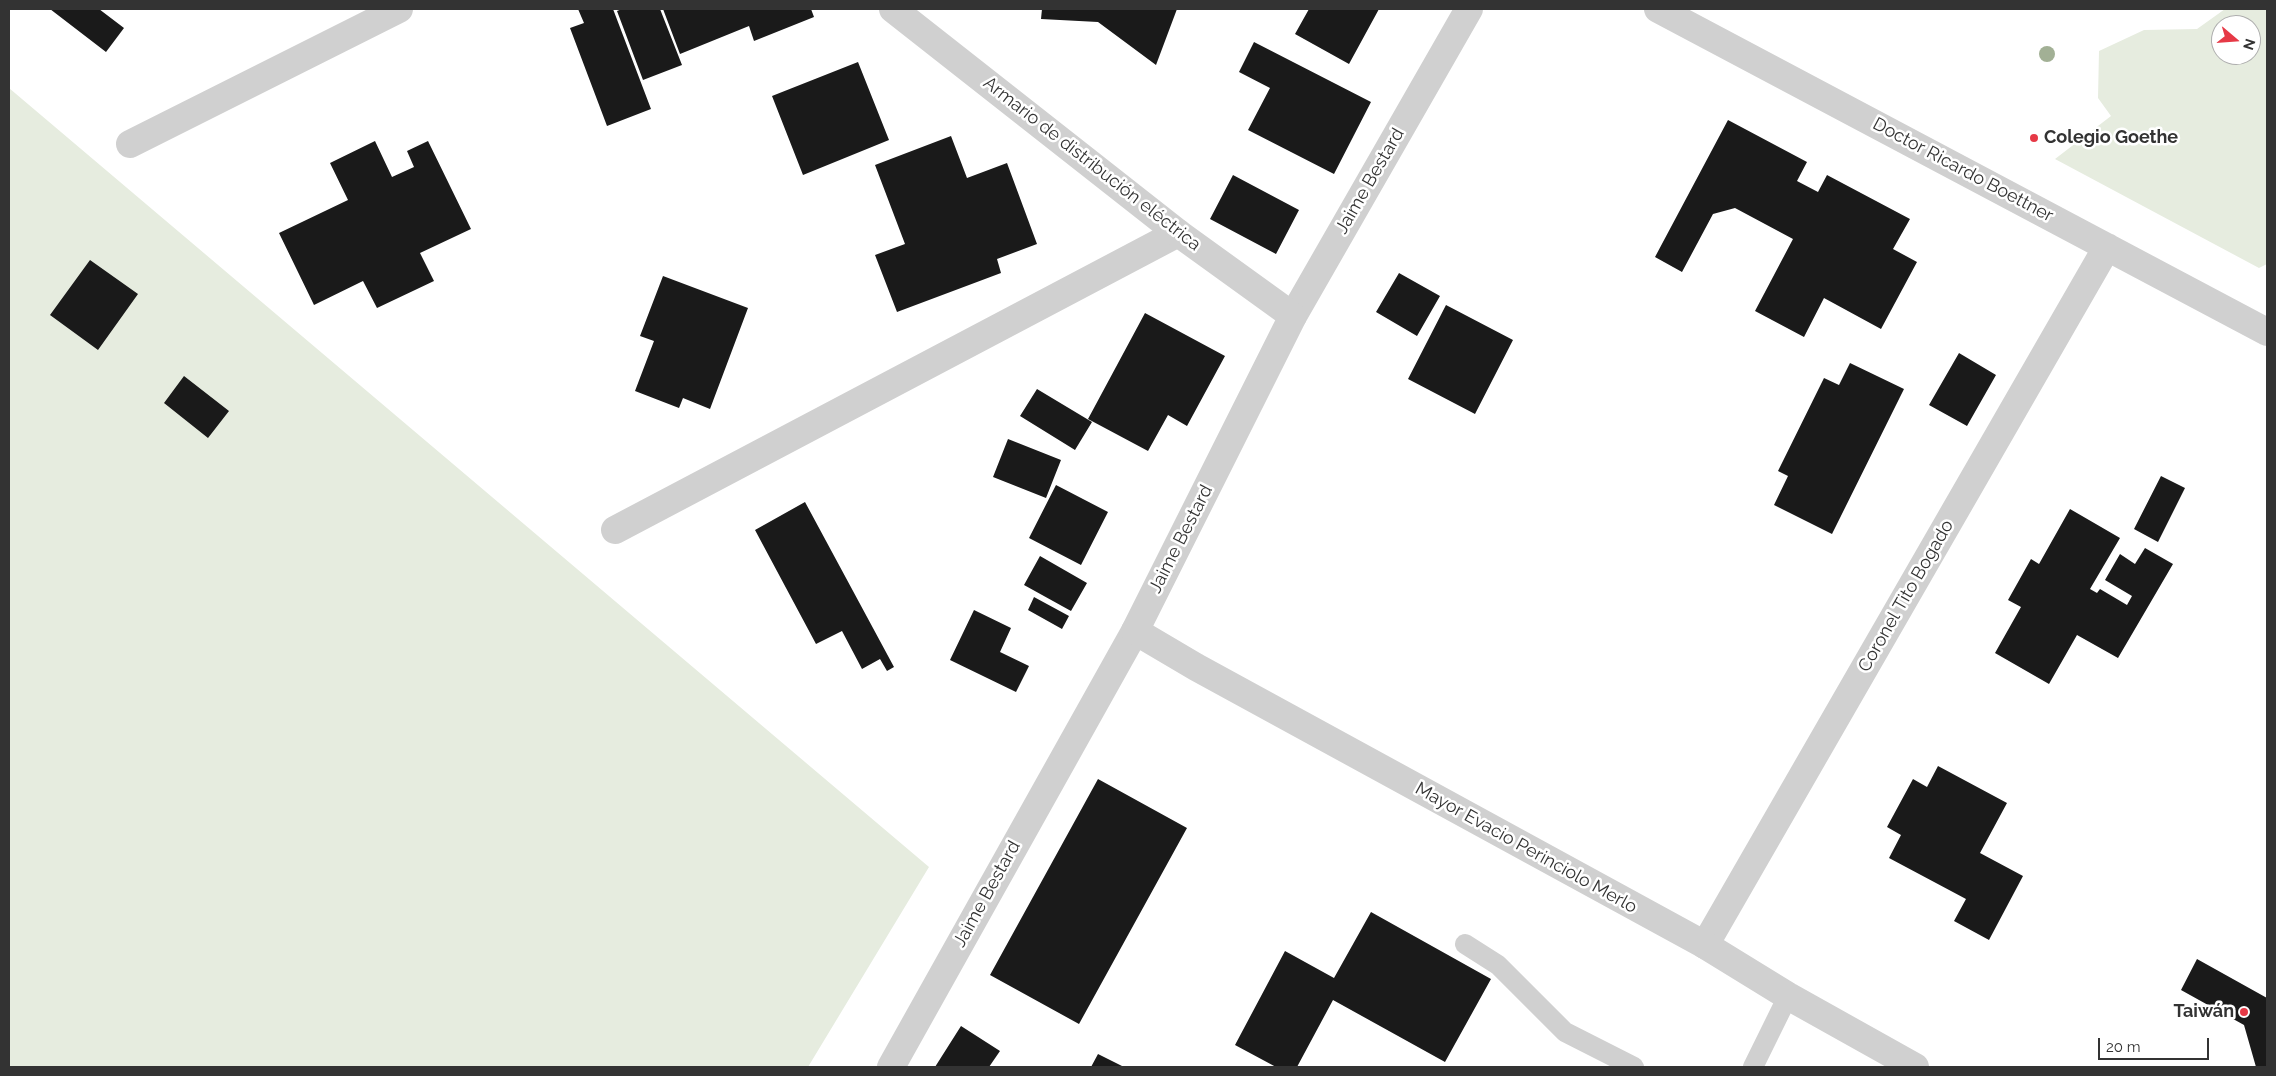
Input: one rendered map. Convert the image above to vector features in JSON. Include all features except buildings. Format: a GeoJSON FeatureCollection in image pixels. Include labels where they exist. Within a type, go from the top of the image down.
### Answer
{"type":"FeatureCollection","features":[{"type":"Feature","properties":{"kind":"street"},"geometry":{"type":"LineString","coordinates":[[130,144],[399,9]]}},
{"type":"Feature","properties":{"kind":"street","name":"Armario de distribución eléctrica"},"geometry":{"type":"LineString","coordinates":[[894,9],[1178,232],[1292,316]]}},
{"type":"Feature","properties":{"kind":"street","name":"Jaime Bestard"},"geometry":{"type":"LineString","coordinates":[[891,1067],[1135,631],[1292,316],[1469,9]]}},
{"type":"Feature","properties":{"kind":"street","name":"Doctor Ricardo Boettner"},"geometry":{"type":"LineString","coordinates":[[1658,9],[2267,332]]}},
{"type":"Feature","properties":{"kind":"street"},"geometry":{"type":"LineString","coordinates":[[615,530],[1178,232]]}},
{"type":"Feature","properties":{"kind":"street","name":"Coronel Tito Bogado"},"geometry":{"type":"LineString","coordinates":[[1705,946],[2106,246]]}},
{"type":"Feature","properties":{"kind":"street","name":"Mayor Evacio Perinciolo Merlo"},"geometry":{"type":"LineString","coordinates":[[1135,631],[1196,667],[1705,946],[1788,996],[1915,1067]]}},
{"type":"Feature","properties":{"kind":"lane"},"geometry":{"type":"LineString","coordinates":[[1465,944],[1498,965],[1565,1032],[1634,1067]]}},
{"type":"Feature","properties":{"kind":"lane"},"geometry":{"type":"LineString","coordinates":[[1752,1067],[1788,996]]}},
{"type":"Feature","properties":{"kind":"shaded area"},"geometry":{"type":"Polygon","coordinates":[[[2225,9],[2267,9],[2267,264],[2259,268],[2055,159],[2111,116],[2098,98],[2099,51],[2144,30],[2197,29],[2211,19],[2211,65],[2261,65],[2261,15],[2217,15],[2225,9]]]}},
{"type":"Feature","properties":{"kind":"shaded area"},"geometry":{"type":"Polygon","coordinates":[[[9,88],[929,867],[808,1067],[9,1067],[9,88]]]}},
{"type":"Feature","properties":{"kind":"place","name":"Colegio Goethe"},"geometry":{"type":"Point","coordinates":[2034,138]}},
{"type":"Feature","properties":{"kind":"place","name":"Taiwán"},"geometry":{"type":"Point","coordinates":[2244,1012]}}]}
